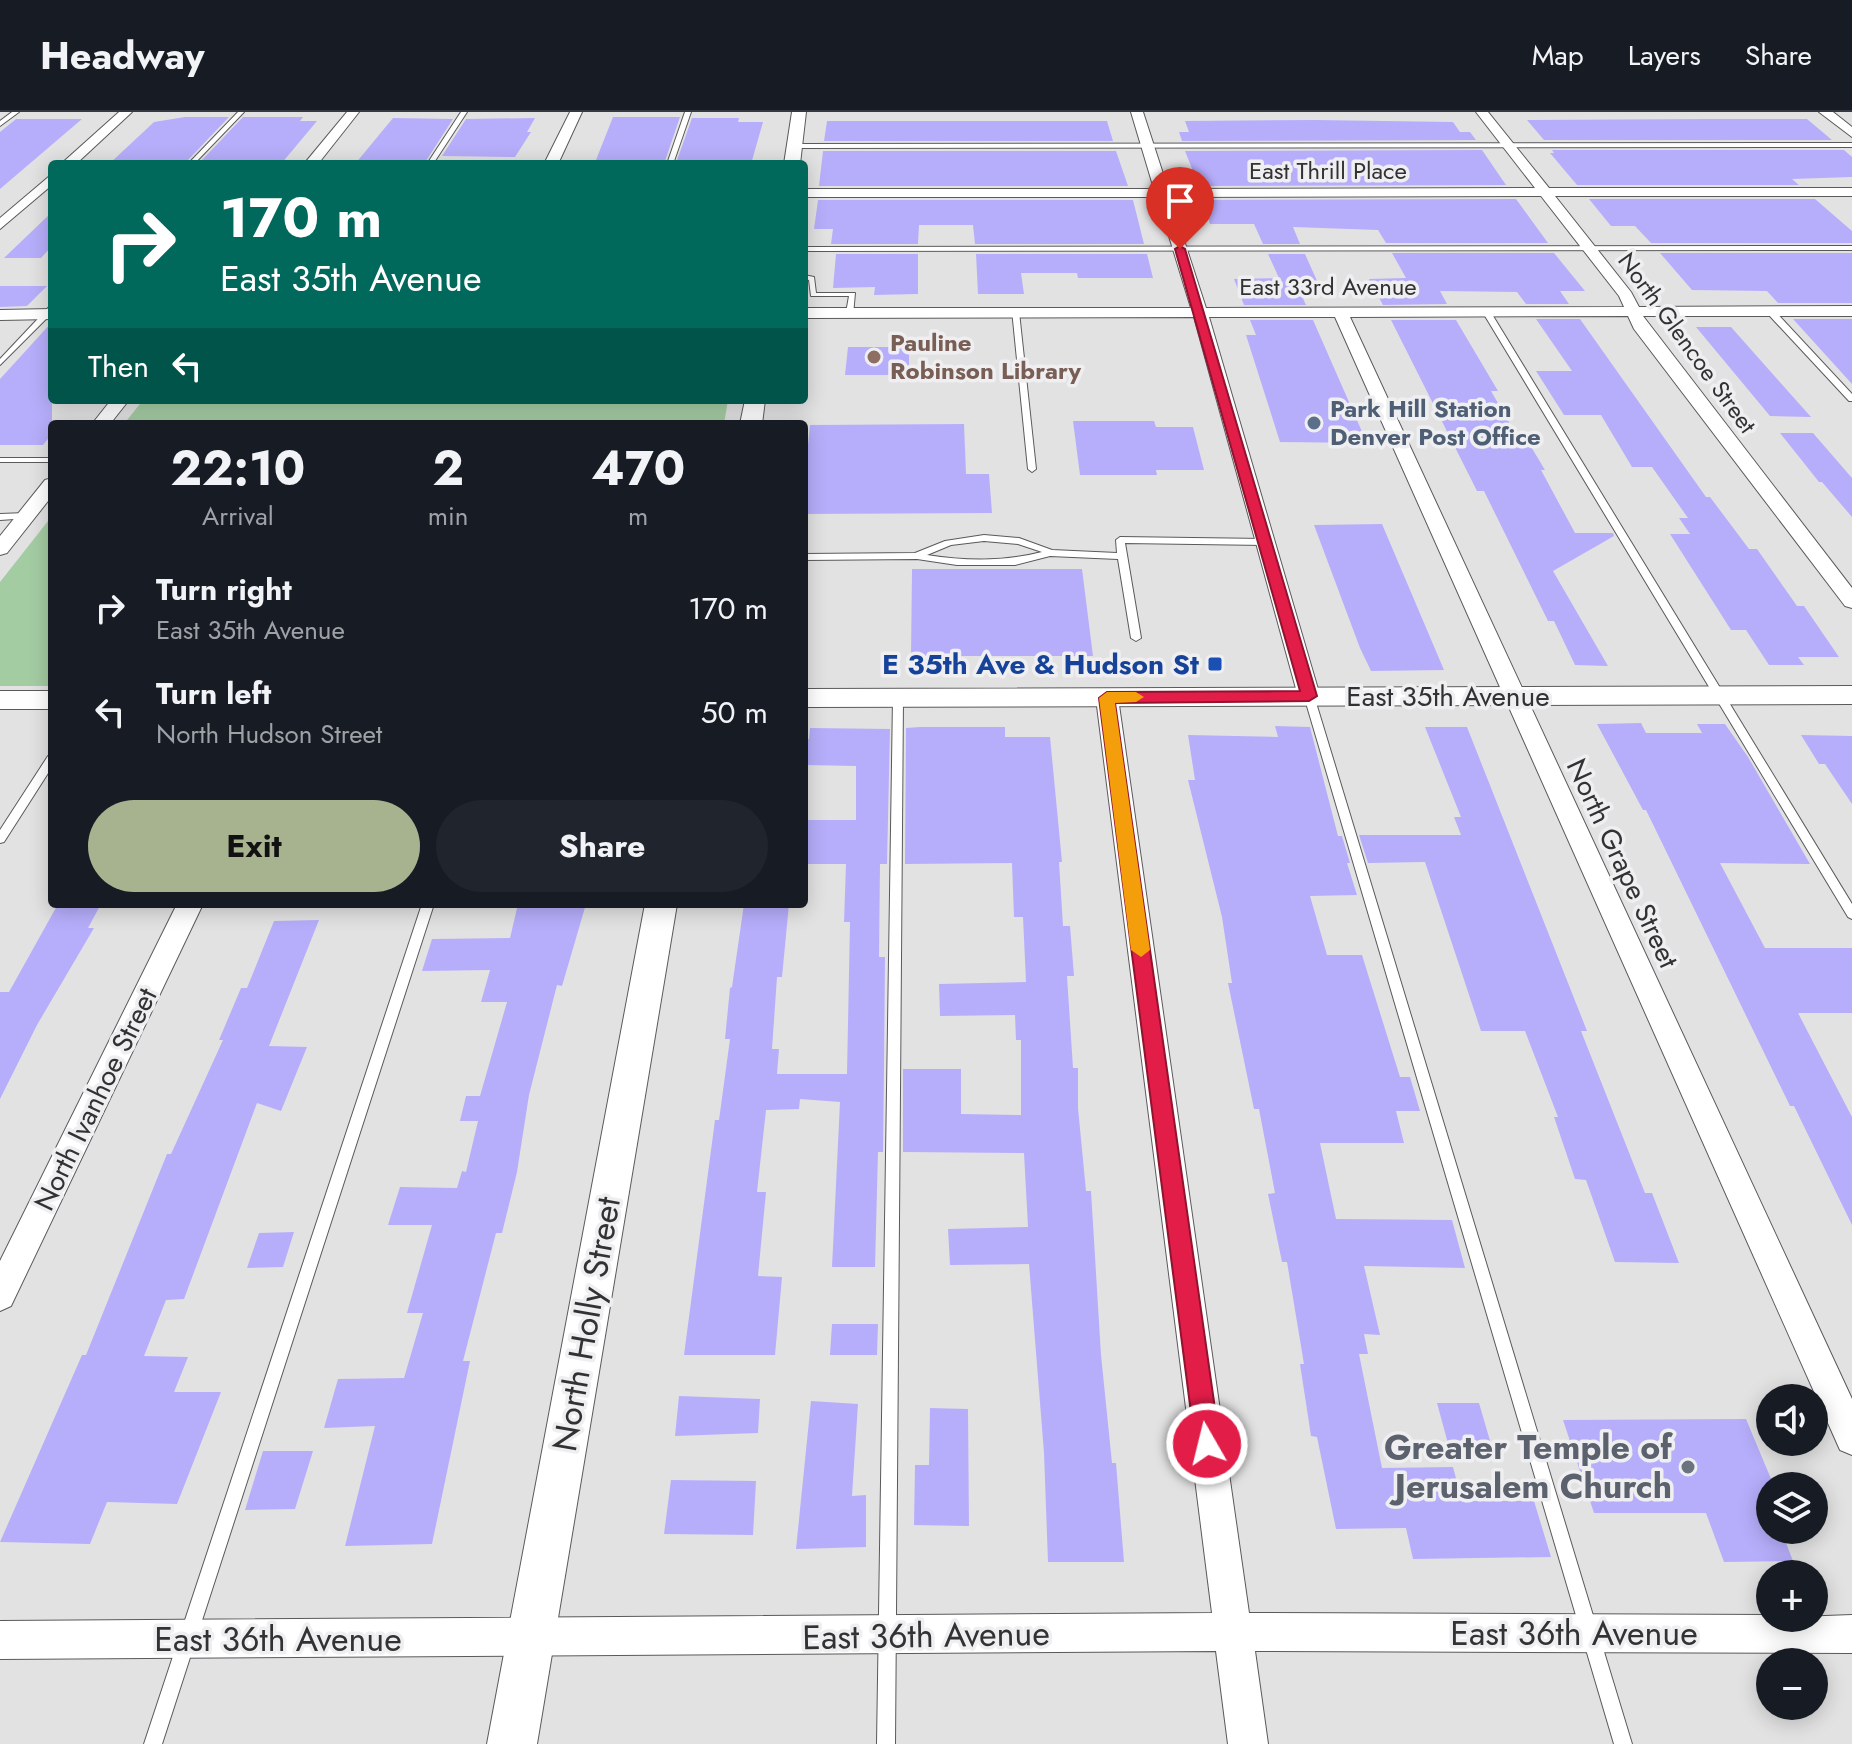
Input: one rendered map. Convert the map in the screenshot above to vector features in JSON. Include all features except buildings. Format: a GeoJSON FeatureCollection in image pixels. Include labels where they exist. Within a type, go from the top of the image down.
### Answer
{"type":"FeatureCollection","features":[{"type":"Feature","properties":{"kind":"street"},"geometry":{"type":"LineString","coordinates":[[72,160],[126,112]]}},
{"type":"Feature","properties":{"kind":"street"},"geometry":{"type":"LineString","coordinates":[[314,160],[353,112]]}},
{"type":"Feature","properties":{"kind":"street"},"geometry":{"type":"LineString","coordinates":[[553,160],[576,112]]}},
{"type":"Feature","properties":{"kind":"street"},"geometry":{"type":"LineString","coordinates":[[793,160],[799,112]]}},
{"type":"Feature","properties":{"kind":"street"},"geometry":{"type":"LineString","coordinates":[[1137,112],[1200,312],[1309,696]]}},
{"type":"Feature","properties":{"kind":"street","name":"North Glencoe Street"},"geometry":{"type":"LineString","coordinates":[[1482,112],[1626,295],[1640,326],[1852,602]]}},
{"type":"Feature","properties":{"kind":"street"},"geometry":{"type":"LineString","coordinates":[[1825,112],[1852,133]]}},
{"type":"Feature","properties":{"kind":"street"},"geometry":{"type":"LineString","coordinates":[[0,225],[48,182]]}},
{"type":"Feature","properties":{"kind":"street","name":"East Thrill Place"},"geometry":{"type":"LineString","coordinates":[[808,193],[1852,192]]}},
{"type":"Feature","properties":{"kind":"street","name":"North Grape Street"},"geometry":{"type":"LineString","coordinates":[[1340,311],[1852,1438]]}},
{"type":"Feature","properties":{"kind":"street","name":"East 33rd Avenue"},"geometry":{"type":"LineString","coordinates":[[808,313],[1852,311]]}},
{"type":"Feature","properties":{"kind":"street"},"geometry":{"type":"LineString","coordinates":[[0,315],[48,313]]}},
{"type":"Feature","properties":{"kind":"street"},"geometry":{"type":"LineString","coordinates":[[104,420],[117,404]]}},
{"type":"Feature","properties":{"kind":"street"},"geometry":{"type":"LineString","coordinates":[[0,549],[48,489]]}},
{"type":"Feature","properties":{"kind":"street","name":"East 35th Avenue"},"geometry":{"type":"LineString","coordinates":[[808,698],[1852,695]]}},
{"type":"Feature","properties":{"kind":"street"},"geometry":{"type":"LineString","coordinates":[[1107,698],[1248,1744]]}},
{"type":"Feature","properties":{"kind":"street"},"geometry":{"type":"LineString","coordinates":[[0,700],[48,700]]}},
{"type":"Feature","properties":{"kind":"street","name":"North Ivanhoe Street"},"geometry":{"type":"LineString","coordinates":[[0,1295],[188,908]]}},
{"type":"Feature","properties":{"kind":"street","name":"North Holly Street"},"geometry":{"type":"LineString","coordinates":[[512,1744],[660,908]]}},
{"type":"Feature","properties":{"kind":"street","name":"East 36th Avenue"},"geometry":{"type":"LineString","coordinates":[[0,1640],[1233,1632],[1852,1634]]}},
{"type":"Feature","properties":{"kind":"lane"},"geometry":{"type":"LineString","coordinates":[[0,124],[16,112]]}},
{"type":"Feature","properties":{"kind":"lane"},"geometry":{"type":"LineString","coordinates":[[195,160],[241,112]]}},
{"type":"Feature","properties":{"kind":"lane"},"geometry":{"type":"LineString","coordinates":[[433,160],[464,112]]}},
{"type":"Feature","properties":{"kind":"lane"},"geometry":{"type":"LineString","coordinates":[[671,160],[688,112]]}},
{"type":"Feature","properties":{"kind":"lane"},"geometry":{"type":"LineString","coordinates":[[795,146],[1852,145]]}},
{"type":"Feature","properties":{"kind":"lane"},"geometry":{"type":"LineString","coordinates":[[808,249],[1852,248]]}},
{"type":"Feature","properties":{"kind":"lane"},"geometry":{"type":"LineString","coordinates":[[808,278],[812,278],[813,295],[853,294],[850,313]]}},
{"type":"Feature","properties":{"kind":"lane"},"geometry":{"type":"LineString","coordinates":[[1486,311],[1852,914]]}},
{"type":"Feature","properties":{"kind":"lane"},"geometry":{"type":"LineString","coordinates":[[1770,311],[1852,399]]}},
{"type":"Feature","properties":{"kind":"lane"},"geometry":{"type":"LineString","coordinates":[[1015,312],[1032,469]]}},
{"type":"Feature","properties":{"kind":"lane"},"geometry":{"type":"LineString","coordinates":[[0,363],[48,315]]}},
{"type":"Feature","properties":{"kind":"lane"},"geometry":{"type":"LineString","coordinates":[[0,460],[48,460]]}},
{"type":"Feature","properties":{"kind":"lane"},"geometry":{"type":"LineString","coordinates":[[0,517],[26,516]]}},
{"type":"Feature","properties":{"kind":"lane"},"geometry":{"type":"LineString","coordinates":[[917,556],[955,540],[1035,544],[1050,553]]}},
{"type":"Feature","properties":{"kind":"lane"},"geometry":{"type":"LineString","coordinates":[[1136,638],[1120,540],[1265,542]]}},
{"type":"Feature","properties":{"kind":"lane"},"geometry":{"type":"LineString","coordinates":[[808,557],[917,556],[957,562],[1015,562],[1050,553],[1122,556]]}},
{"type":"Feature","properties":{"kind":"lane"},"geometry":{"type":"LineString","coordinates":[[1309,696],[1623,1744]]}},
{"type":"Feature","properties":{"kind":"lane"},"geometry":{"type":"LineString","coordinates":[[886,1744],[898,698]]}},
{"type":"Feature","properties":{"kind":"lane"},"geometry":{"type":"LineString","coordinates":[[0,839],[48,765]]}},
{"type":"Feature","properties":{"kind":"lane"},"geometry":{"type":"LineString","coordinates":[[153,1744],[427,908]]}},
{"type":"Feature","properties":{"kind":"green space"},"geometry":{"type":"Polygon","coordinates":[[[140,404],[727,404],[725,420],[127,420],[140,404]]]}},
{"type":"Feature","properties":{"kind":"green space"},"geometry":{"type":"Polygon","coordinates":[[[48,521],[48,686],[0,686],[0,582],[48,521]]]}},
{"type":"Feature","properties":{"kind":"slow traffic"},"geometry":{"type":"LineString","coordinates":[[1136,697],[1107,698],[1141,950]]}},
{"type":"Feature","properties":{"kind":"place","name":"Pauline Robinson Library"},"geometry":{"type":"Point","coordinates":[874,357]}},
{"type":"Feature","properties":{"kind":"place","name":"Park Hill Station Denver Post Office"},"geometry":{"type":"Point","coordinates":[1314,423]}},
{"type":"Feature","properties":{"kind":"place","name":"E 35th Ave & Hudson St"},"geometry":{"type":"Point","coordinates":[1215,664]}},
{"type":"Feature","properties":{"kind":"place","name":"Greater Temple of Jerusalem Church"},"geometry":{"type":"Point","coordinates":[1688,1467]}},
{"type":"Feature","properties":{"kind":"route"},"geometry":{"type":"LineString","coordinates":[[1180,249],[1309,696],[1107,698],[1207,1444]]}}]}
